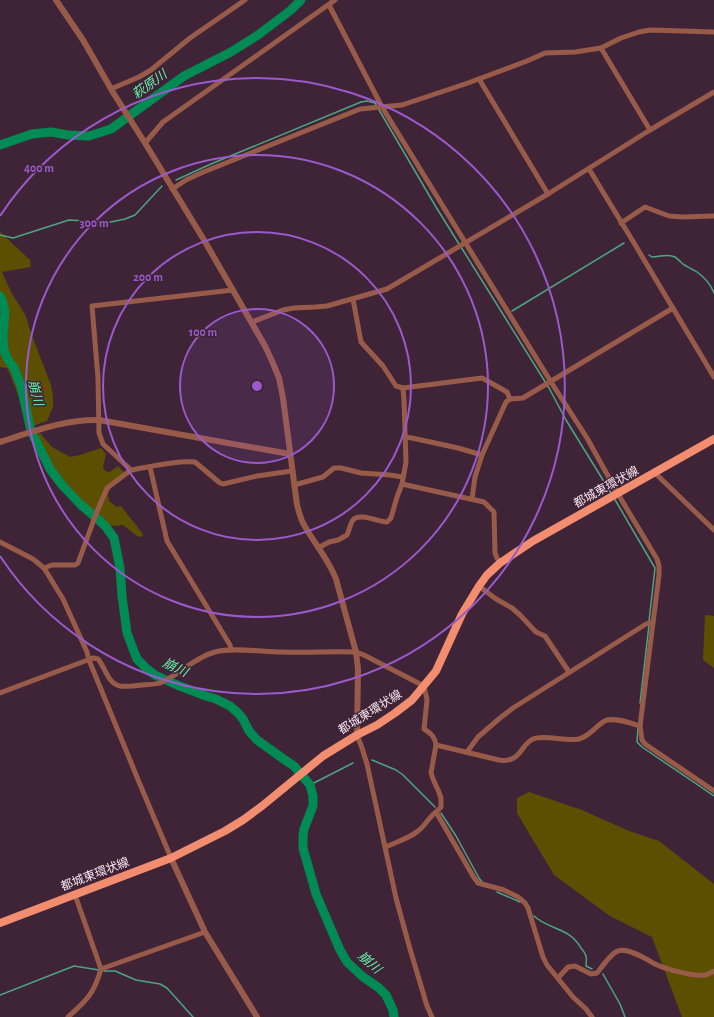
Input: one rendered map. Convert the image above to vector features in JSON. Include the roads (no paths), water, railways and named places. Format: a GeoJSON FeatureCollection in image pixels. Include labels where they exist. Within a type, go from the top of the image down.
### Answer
{"type":"FeatureCollection","features":[{"type":"Feature","properties":{"kind":"main road","name":"都城東環状線"},"geometry":{"type":"LineString","coordinates":[[0,923],[171,858],[237,824],[262,806],[323,756],[357,735],[377,725],[412,700],[436,671],[462,614],[479,586],[500,563],[533,541],[714,439]]}},
{"type":"Feature","properties":{"kind":"street"},"geometry":{"type":"LineString","coordinates":[[56,0],[83,40],[112,91],[145,143],[252,322],[265,346],[279,378],[297,505],[302,521],[329,564],[336,579],[356,652],[358,669],[357,735],[367,764],[402,921],[425,999],[432,1017]]}},
{"type":"Feature","properties":{"kind":"street"},"geometry":{"type":"LineString","coordinates":[[112,91],[151,70],[190,38],[245,0]]}},
{"type":"Feature","properties":{"kind":"street"},"geometry":{"type":"LineString","coordinates":[[145,143],[163,122],[335,0]]}},
{"type":"Feature","properties":{"kind":"street"},"geometry":{"type":"LineString","coordinates":[[329,5],[382,107],[551,382],[588,438],[614,496],[657,559],[659,575],[640,726],[642,740],[644,744],[714,791]]}},
{"type":"Feature","properties":{"kind":"street"},"geometry":{"type":"LineString","coordinates":[[172,189],[201,173],[360,109],[402,105],[479,79],[545,53],[576,52],[601,48],[621,38],[650,30],[714,32]]}},
{"type":"Feature","properties":{"kind":"street"},"geometry":{"type":"LineString","coordinates":[[601,48],[650,130]]}},
{"type":"Feature","properties":{"kind":"street"},"geometry":{"type":"LineString","coordinates":[[479,79],[548,194]]}},
{"type":"Feature","properties":{"kind":"street"},"geometry":{"type":"LineString","coordinates":[[252,322],[283,310],[327,306],[387,289],[548,194],[714,92]]}},
{"type":"Feature","properties":{"kind":"street"},"geometry":{"type":"LineString","coordinates":[[589,169],[714,377]]}},
{"type":"Feature","properties":{"kind":"street"},"geometry":{"type":"LineString","coordinates":[[621,223],[645,206],[669,216],[714,216]]}},
{"type":"Feature","properties":{"kind":"street"},"geometry":{"type":"LineString","coordinates":[[130,470],[103,444],[99,433],[98,378],[92,306],[233,290]]}},
{"type":"Feature","properties":{"kind":"street"},"geometry":{"type":"LineString","coordinates":[[352,299],[361,342],[383,366],[396,386],[403,388],[482,378],[507,392],[510,399]]}},
{"type":"Feature","properties":{"kind":"street"},"geometry":{"type":"LineString","coordinates":[[472,499],[475,477],[482,455],[506,402],[510,399],[523,398],[545,386],[673,308]]}},
{"type":"Feature","properties":{"kind":"street"},"geometry":{"type":"LineString","coordinates":[[318,548],[347,535],[352,520],[357,517],[383,522],[387,522],[391,518],[402,484],[406,462],[403,388]]}},
{"type":"Feature","properties":{"kind":"street"},"geometry":{"type":"LineString","coordinates":[[0,442],[63,423],[87,419],[290,454]]}},
{"type":"Feature","properties":{"kind":"street"},"geometry":{"type":"LineString","coordinates":[[405,437],[458,448],[482,455]]}},
{"type":"Feature","properties":{"kind":"street"},"geometry":{"type":"LineString","coordinates":[[44,568],[52,565],[75,565],[78,563],[107,488],[130,470],[190,461],[194,462],[220,484],[257,476],[292,471]]}},
{"type":"Feature","properties":{"kind":"street"},"geometry":{"type":"LineString","coordinates":[[150,467],[167,541],[230,645],[231,650]]}},
{"type":"Feature","properties":{"kind":"street"},"geometry":{"type":"LineString","coordinates":[[294,485],[323,477],[334,468],[361,473],[403,477]]}},
{"type":"Feature","properties":{"kind":"street"},"geometry":{"type":"LineString","coordinates":[[655,473],[714,530]]}},
{"type":"Feature","properties":{"kind":"street"},"geometry":{"type":"LineString","coordinates":[[402,484],[484,502],[494,512],[495,552],[496,558],[500,563]]}},
{"type":"Feature","properties":{"kind":"street"},"geometry":{"type":"LineString","coordinates":[[0,542],[33,559],[44,568],[66,604],[171,858],[205,932],[257,1017]]}},
{"type":"Feature","properties":{"kind":"street"},"geometry":{"type":"LineString","coordinates":[[479,586],[496,599],[512,608],[536,632],[545,636],[569,672]]}},
{"type":"Feature","properties":{"kind":"street"},"geometry":{"type":"LineString","coordinates":[[467,752],[478,737],[513,708],[646,624],[652,622]]}},
{"type":"Feature","properties":{"kind":"street"},"geometry":{"type":"LineString","coordinates":[[0,693],[93,658],[98,659],[101,662],[110,680],[118,686],[136,686],[159,683],[173,676],[203,656],[216,651],[231,650],[284,653],[356,652],[364,655],[424,686],[427,700],[424,729],[431,733],[436,741],[431,773],[441,798],[441,807],[430,816],[417,832],[386,847]]}},
{"type":"Feature","properties":{"kind":"street"},"geometry":{"type":"LineString","coordinates":[[436,745],[499,760],[509,760],[516,756],[531,740],[536,738],[562,740],[579,739],[589,735],[606,720],[616,720],[640,726]]}},
{"type":"Feature","properties":{"kind":"street"},"geometry":{"type":"LineString","coordinates":[[436,812],[478,883],[504,890],[518,897],[525,903],[547,965],[573,997],[592,1017]]}},
{"type":"Feature","properties":{"kind":"street"},"geometry":{"type":"LineString","coordinates":[[68,1017],[85,1002],[93,991],[98,981],[101,969],[75,895]]}},
{"type":"Feature","properties":{"kind":"street"},"geometry":{"type":"LineString","coordinates":[[101,969],[205,932]]}},
{"type":"Feature","properties":{"kind":"street"},"geometry":{"type":"LineString","coordinates":[[558,978],[568,967],[575,966],[591,974],[597,973],[613,953],[619,950],[642,956],[656,964],[692,975],[706,975],[714,971]]}},
{"type":"Feature","properties":{"kind":"waterway","name":"萩原川"},"geometry":{"type":"LineString","coordinates":[[0,145],[32,134],[51,132],[68,135],[89,136],[111,129],[184,76],[231,52],[258,35],[291,10],[301,0]]}},
{"type":"Feature","properties":{"kind":"waterway"},"geometry":{"type":"LineString","coordinates":[[176,180],[211,164],[361,102],[367,101],[375,103],[459,244]]}},
{"type":"Feature","properties":{"kind":"waterway"},"geometry":{"type":"LineString","coordinates":[[0,235],[13,238],[69,220],[111,222],[125,219],[135,215],[162,186]]}},
{"type":"Feature","properties":{"kind":"waterway"},"geometry":{"type":"LineString","coordinates":[[512,311],[624,243]]}},
{"type":"Feature","properties":{"kind":"waterway"},"geometry":{"type":"LineString","coordinates":[[461,247],[549,388],[566,420],[611,493]]}},
{"type":"Feature","properties":{"kind":"waterway"},"geometry":{"type":"LineString","coordinates":[[649,255],[652,257],[667,255],[675,257],[684,265],[702,276],[714,293]]}},
{"type":"Feature","properties":{"kind":"waterway","name":"崩川"},"geometry":{"type":"LineString","coordinates":[[0,296],[5,311],[3,336],[4,350],[7,358],[14,368],[21,386],[31,431],[50,469],[62,485],[81,505],[106,527],[114,538],[120,568],[127,633],[137,659],[155,675],[230,706],[243,719],[249,731],[257,740],[294,766],[310,785],[313,796],[313,806],[304,829],[303,848],[316,894],[340,950],[347,962],[386,995],[393,1010],[394,1017]]}},
{"type":"Feature","properties":{"kind":"waterway"},"geometry":{"type":"LineString","coordinates":[[614,498],[655,568],[649,621]]}},
{"type":"Feature","properties":{"kind":"waterway"},"geometry":{"type":"LineString","coordinates":[[640,703],[649,625]]}},
{"type":"Feature","properties":{"kind":"waterway"},"geometry":{"type":"LineString","coordinates":[[638,728],[637,742],[642,747],[714,796]]}},
{"type":"Feature","properties":{"kind":"waterway"},"geometry":{"type":"LineString","coordinates":[[372,760],[396,770],[403,775],[435,807]]}},
{"type":"Feature","properties":{"kind":"waterway"},"geometry":{"type":"LineString","coordinates":[[310,785],[353,763]]}},
{"type":"Feature","properties":{"kind":"waterway"},"geometry":{"type":"LineString","coordinates":[[441,813],[482,882]]}},
{"type":"Feature","properties":{"kind":"waterway"},"geometry":{"type":"LineString","coordinates":[[497,892],[520,902]]}},
{"type":"Feature","properties":{"kind":"waterway"},"geometry":{"type":"LineString","coordinates":[[534,916],[540,921],[571,936],[585,954],[586,966],[592,969]]}},
{"type":"Feature","properties":{"kind":"waterway"},"geometry":{"type":"LineString","coordinates":[[0,995],[74,966],[99,970]]}},
{"type":"Feature","properties":{"kind":"waterway"},"geometry":{"type":"LineString","coordinates":[[104,971],[115,971],[136,980],[160,984],[167,988],[193,1017]]}},
{"type":"Feature","properties":{"kind":"waterway"},"geometry":{"type":"LineString","coordinates":[[603,974],[620,1004],[625,1017]]}}]}
